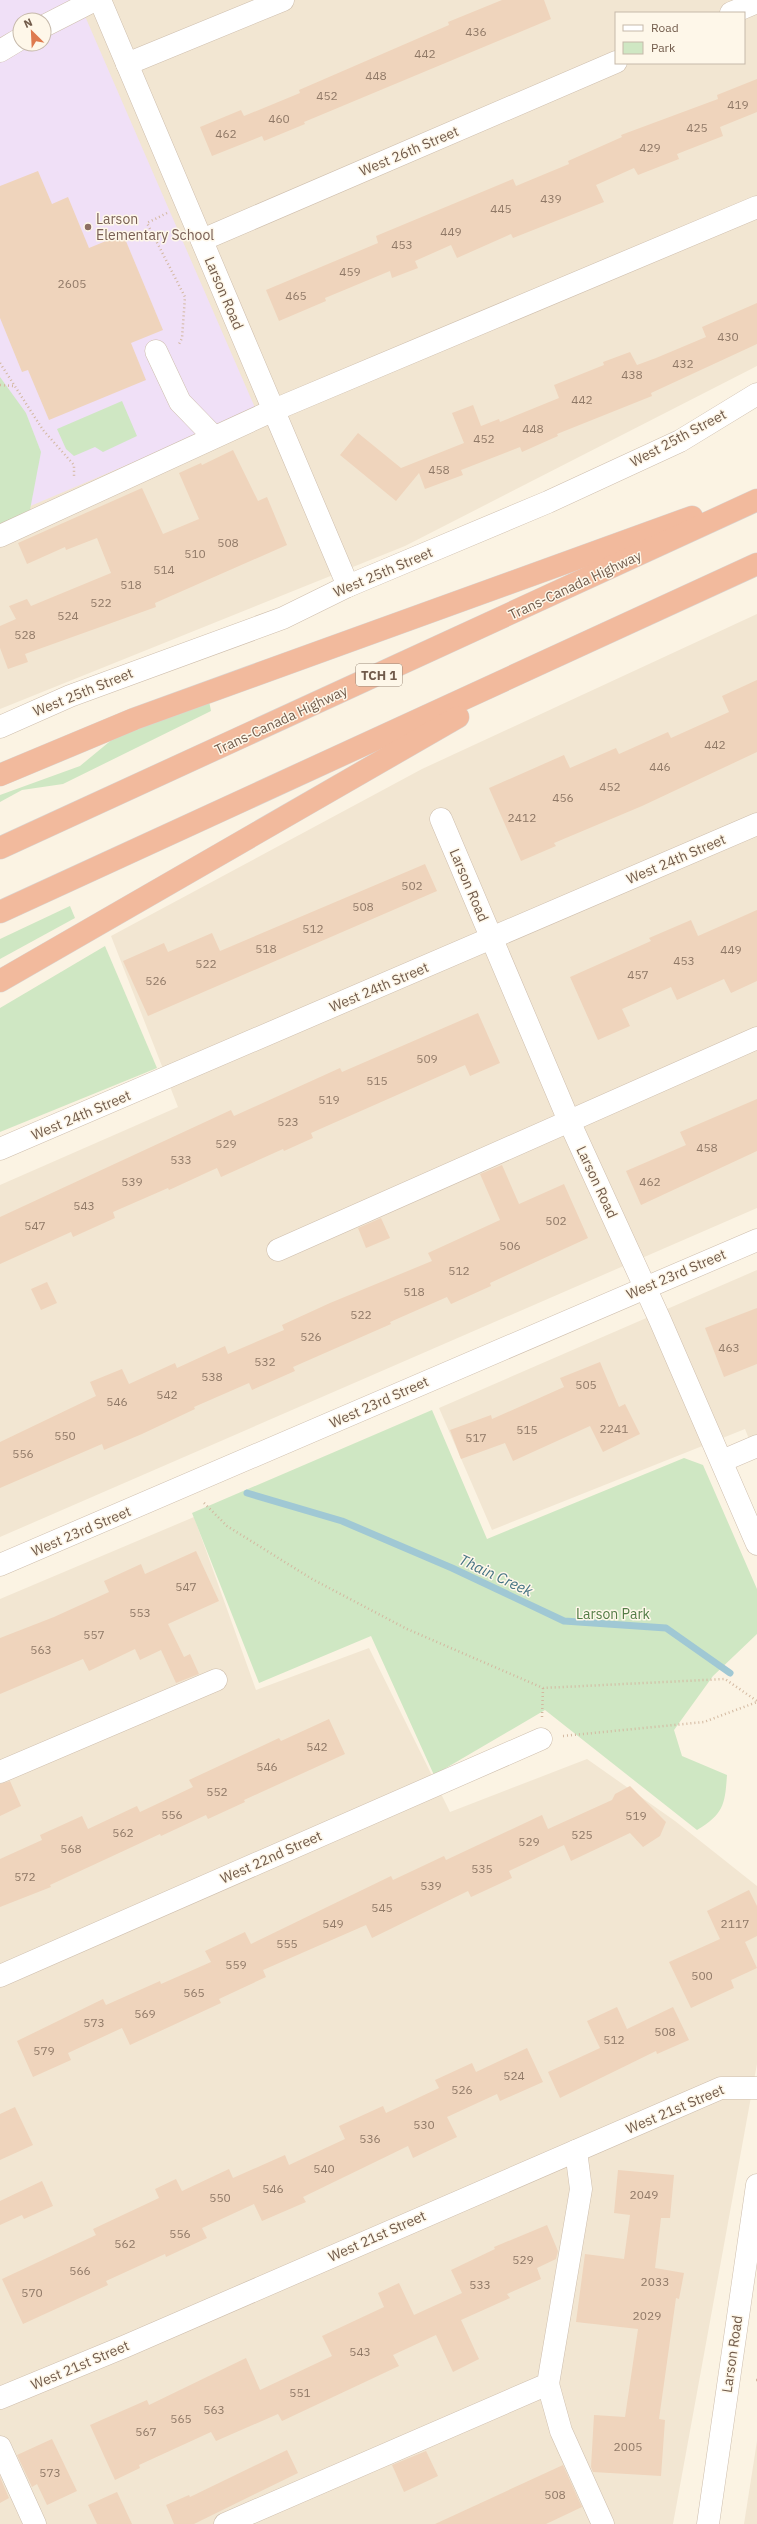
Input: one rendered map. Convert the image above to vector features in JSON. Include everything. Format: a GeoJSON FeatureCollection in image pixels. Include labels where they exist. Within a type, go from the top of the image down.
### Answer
{"type":"FeatureCollection","features":[{"type":"Feature","properties":{"kind":"highway"},"geometry":{"type":"LineString","coordinates":[[0,775],[141,716],[757,494]]}},
{"type":"Feature","properties":{"kind":"highway","name":"Trans-Canada Highway"},"geometry":{"type":"LineString","coordinates":[[0,848],[757,500]]}},
{"type":"Feature","properties":{"kind":"highway"},"geometry":{"type":"LineString","coordinates":[[0,912],[584,645],[757,564]]}},
{"type":"Feature","properties":{"kind":"highway"},"geometry":{"type":"LineString","coordinates":[[0,981],[279,818],[584,645]]}},
{"type":"Feature","properties":{"kind":"street"},"geometry":{"type":"LineString","coordinates":[[52,22],[95,0]]}},
{"type":"Feature","properties":{"kind":"street","name":"Larson Road"},"geometry":{"type":"LineString","coordinates":[[100,0],[348,586]]}},
{"type":"Feature","properties":{"kind":"street"},"geometry":{"type":"LineString","coordinates":[[127,64],[283,0]]}},
{"type":"Feature","properties":{"kind":"street"},"geometry":{"type":"LineString","coordinates":[[733,12],[757,2]]}},
{"type":"Feature","properties":{"kind":"street"},"geometry":{"type":"LineString","coordinates":[[0,51],[12,44]]}},
{"type":"Feature","properties":{"kind":"street","name":"West 26th Street"},"geometry":{"type":"LineString","coordinates":[[202,240],[615,62]]}},
{"type":"Feature","properties":{"kind":"street"},"geometry":{"type":"LineString","coordinates":[[0,536],[274,410],[757,207]]}},
{"type":"Feature","properties":{"kind":"street"},"geometry":{"type":"LineString","coordinates":[[156,351],[180,402],[214,437]]}},
{"type":"Feature","properties":{"kind":"street","name":"West 25th Street"},"geometry":{"type":"LineString","coordinates":[[0,727],[70,696],[283,618],[348,586],[548,502],[680,440],[757,394]]}},
{"type":"Feature","properties":{"kind":"street","name":"Larson Road"},"geometry":{"type":"LineString","coordinates":[[441,820],[569,1121],[645,1287],[757,1544]]}},
{"type":"Feature","properties":{"kind":"street","name":"West 24th Street"},"geometry":{"type":"LineString","coordinates":[[0,1149],[757,824]]}},
{"type":"Feature","properties":{"kind":"street"},"geometry":{"type":"LineString","coordinates":[[278,1250],[757,1038]]}},
{"type":"Feature","properties":{"kind":"street","name":"West 23rd Street"},"geometry":{"type":"LineString","coordinates":[[0,1565],[757,1240]]}},
{"type":"Feature","properties":{"kind":"street"},"geometry":{"type":"LineString","coordinates":[[722,1461],[757,1446]]}},
{"type":"Feature","properties":{"kind":"street"},"geometry":{"type":"LineString","coordinates":[[0,1772],[216,1680]]}},
{"type":"Feature","properties":{"kind":"street","name":"West 22nd Street"},"geometry":{"type":"LineString","coordinates":[[0,1976],[541,1739]]}},
{"type":"Feature","properties":{"kind":"street","name":"West 21st Street"},"geometry":{"type":"LineString","coordinates":[[0,2398],[126,2346],[721,2088],[757,2088]]}},
{"type":"Feature","properties":{"kind":"street"},"geometry":{"type":"LineString","coordinates":[[576,2151],[581,2189],[548,2384],[561,2431],[602,2524]]}},
{"type":"Feature","properties":{"kind":"street","name":"Larson Road"},"geometry":{"type":"LineString","coordinates":[[708,2524],[757,2185]]}},
{"type":"Feature","properties":{"kind":"street"},"geometry":{"type":"LineString","coordinates":[[225,2524],[548,2384]]}},
{"type":"Feature","properties":{"kind":"street"},"geometry":{"type":"LineString","coordinates":[[0,2447],[35,2524]]}},
{"type":"Feature","properties":{"kind":"path"},"geometry":{"type":"LineString","coordinates":[[166,371],[182,338],[185,297],[147,223],[186,204]]}},
{"type":"Feature","properties":{"kind":"path"},"geometry":{"type":"LineString","coordinates":[[0,363],[43,430],[74,465],[72,502]]}},
{"type":"Feature","properties":{"kind":"path"},"geometry":{"type":"LineString","coordinates":[[0,385],[14,386]]}},
{"type":"Feature","properties":{"kind":"path"},"geometry":{"type":"LineString","coordinates":[[187,1486],[227,1526],[312,1579],[407,1629],[543,1688],[725,1679],[757,1701]]}},
{"type":"Feature","properties":{"kind":"path"},"geometry":{"type":"LineString","coordinates":[[543,1688],[541,1739],[704,1722],[757,1701]]}},
{"type":"Feature","properties":{"kind":"shaded area","name":"Larson Elementary School"},"geometry":{"type":"Polygon","coordinates":[[[0,0],[78,0],[256,410],[0,519],[0,0]]]}},
{"type":"Feature","properties":{"kind":"shaded area"},"geometry":{"type":"Polygon","coordinates":[[[78,0],[757,0],[757,366],[405,546],[0,709],[0,519],[78,0]]]}},
{"type":"Feature","properties":{"kind":"shaded area"},"geometry":{"type":"Polygon","coordinates":[[[757,614],[757,1208],[0,1537],[0,1185],[178,1107],[111,936],[422,769],[757,614]]]}},
{"type":"Feature","properties":{"kind":"shaded area"},"geometry":{"type":"Polygon","coordinates":[[[757,1270],[757,1459],[745,1429],[492,1530],[439,1408],[757,1270]]]}},
{"type":"Feature","properties":{"kind":"shaded area"},"geometry":{"type":"Polygon","coordinates":[[[194,1517],[256,1690],[369,1648],[450,1812],[587,1759],[675,1821],[757,1886],[757,2064],[673,2524],[0,2524],[0,1599],[194,1517]]]}},
{"type":"Feature","properties":{"kind":"shaded area"},"geometry":{"type":"Polygon","coordinates":[[[757,2441],[757,2524],[744,2524],[755,2454],[757,2441]]]}},
{"type":"Feature","properties":{"kind":"green space"},"geometry":{"type":"Polygon","coordinates":[[[0,377],[26,413],[41,452],[30,510],[0,524],[0,377]]]}},
{"type":"Feature","properties":{"kind":"green space"},"geometry":{"type":"Polygon","coordinates":[[[122,401],[137,436],[103,452],[95,447],[74,456],[66,449],[57,429],[122,401]]]}},
{"type":"Feature","properties":{"kind":"green space"},"geometry":{"type":"Polygon","coordinates":[[[209,701],[211,711],[63,784],[22,790],[0,802],[0,795],[80,766],[120,733],[209,701]]]}},
{"type":"Feature","properties":{"kind":"green space"},"geometry":{"type":"Polygon","coordinates":[[[70,906],[75,918],[0,959],[0,939],[70,906]]]}},
{"type":"Feature","properties":{"kind":"green space"},"geometry":{"type":"Polygon","coordinates":[[[105,946],[157,1068],[0,1132],[0,1008],[105,946]]]}},
{"type":"Feature","properties":{"kind":"green space","name":"Larson Park"},"geometry":{"type":"Polygon","coordinates":[[[432,1410],[487,1539],[684,1458],[703,1465],[757,1589],[757,1634],[713,1676],[674,1730],[682,1756],[727,1775],[724,1801],[718,1813],[713,1819],[697,1830],[545,1710],[434,1775],[371,1636],[259,1683],[192,1513],[432,1410]]]}},
{"type":"Feature","properties":{"kind":"building"},"geometry":{"type":"Polygon","coordinates":[[[502,0],[544,0],[551,19],[304,122],[305,124],[264,141],[262,136],[212,156],[200,127],[241,110],[244,116],[300,93],[299,90],[449,25],[448,22],[502,0]]]}},
{"type":"Feature","properties":{"kind":"building"},"geometry":{"type":"Polygon","coordinates":[[[757,79],[757,112],[720,127],[723,136],[677,154],[679,159],[638,175],[634,168],[596,185],[604,202],[513,238],[511,234],[457,258],[451,245],[415,261],[418,268],[392,278],[390,271],[325,298],[326,301],[279,321],[266,290],[378,243],[376,236],[513,179],[516,186],[569,164],[568,161],[622,137],[621,135],[718,99],[717,95],[757,79]]]}},
{"type":"Feature","properties":{"kind":"building"},"geometry":{"type":"Polygon","coordinates":[[[38,171],[52,204],[68,197],[89,248],[123,234],[163,330],[131,343],[146,380],[49,420],[28,370],[22,372],[0,318],[0,186],[38,171]]]}},
{"type":"Feature","properties":{"kind":"building"},"geometry":{"type":"Polygon","coordinates":[[[757,303],[757,344],[651,393],[652,396],[557,434],[558,436],[522,452],[520,447],[461,470],[463,475],[425,489],[419,473],[396,501],[340,455],[358,433],[401,468],[464,443],[452,413],[473,405],[481,426],[499,419],[500,422],[559,398],[554,385],[604,365],[603,362],[630,352],[637,365],[656,358],[706,337],[702,327],[757,303]]]}},
{"type":"Feature","properties":{"kind":"building"},"geometry":{"type":"Polygon","coordinates":[[[233,450],[258,501],[267,497],[287,545],[155,603],[156,607],[25,654],[28,662],[8,669],[0,648],[0,626],[16,619],[9,606],[27,599],[31,606],[111,573],[97,538],[66,550],[65,547],[27,564],[18,543],[142,488],[163,534],[199,519],[179,473],[201,463],[202,465],[233,450]]]}},
{"type":"Feature","properties":{"kind":"building"},"geometry":{"type":"Polygon","coordinates":[[[757,680],[757,752],[642,806],[554,843],[556,846],[521,861],[489,788],[564,755],[570,768],[616,748],[619,754],[668,732],[671,738],[729,712],[722,696],[757,680]]]}},
{"type":"Feature","properties":{"kind":"building"},"geometry":{"type":"Polygon","coordinates":[[[425,864],[437,891],[148,1016],[123,961],[164,943],[168,952],[212,933],[220,951],[425,864]]]}},
{"type":"Feature","properties":{"kind":"building"},"geometry":{"type":"Polygon","coordinates":[[[757,910],[757,981],[731,993],[724,979],[677,1000],[671,987],[622,1009],[630,1026],[598,1040],[570,977],[651,941],[649,938],[691,920],[698,936],[757,910]]]}},
{"type":"Feature","properties":{"kind":"building"},"geometry":{"type":"Polygon","coordinates":[[[478,1013],[500,1063],[470,1076],[465,1065],[311,1133],[313,1138],[284,1151],[283,1149],[221,1177],[217,1168],[169,1190],[168,1188],[113,1212],[115,1218],[73,1237],[71,1232],[0,1264],[0,1217],[231,1110],[234,1116],[340,1068],[342,1072],[478,1013]]]}},
{"type":"Feature","properties":{"kind":"building"},"geometry":{"type":"Polygon","coordinates":[[[757,1099],[757,1151],[641,1205],[626,1171],[686,1145],[680,1132],[757,1099]]]}},
{"type":"Feature","properties":{"kind":"building"},"geometry":{"type":"Polygon","coordinates":[[[502,1165],[519,1204],[564,1184],[588,1238],[490,1283],[491,1286],[451,1304],[447,1297],[390,1322],[391,1324],[293,1367],[295,1371],[252,1390],[249,1383],[194,1407],[195,1409],[142,1434],[104,1450],[102,1444],[0,1488],[0,1442],[96,1396],[90,1382],[122,1369],[129,1384],[175,1363],[177,1368],[225,1346],[228,1354],[284,1330],[282,1325],[330,1303],[432,1261],[428,1253],[500,1220],[480,1174],[502,1165]]]}},
{"type":"Feature","properties":{"kind":"building"},"geometry":{"type":"Polygon","coordinates":[[[381,1218],[390,1238],[366,1248],[358,1228],[381,1218]]]}},
{"type":"Feature","properties":{"kind":"building"},"geometry":{"type":"Polygon","coordinates":[[[47,1282],[57,1303],[41,1310],[31,1289],[47,1282]]]}},
{"type":"Feature","properties":{"kind":"building"},"geometry":{"type":"Polygon","coordinates":[[[757,1308],[757,1364],[724,1377],[705,1328],[757,1308]]]}},
{"type":"Feature","properties":{"kind":"building"},"geometry":{"type":"Polygon","coordinates":[[[600,1362],[619,1407],[625,1404],[640,1434],[603,1452],[590,1426],[513,1461],[505,1443],[461,1459],[450,1430],[491,1415],[492,1419],[564,1387],[560,1378],[600,1362]]]}},
{"type":"Feature","properties":{"kind":"building"},"geometry":{"type":"Polygon","coordinates":[[[196,1551],[219,1601],[168,1624],[184,1657],[190,1654],[199,1674],[176,1683],[161,1650],[140,1660],[135,1649],[89,1671],[83,1659],[0,1694],[0,1638],[54,1617],[109,1592],[104,1581],[141,1564],[145,1574],[196,1551]]]}},
{"type":"Feature","properties":{"kind":"building"},"geometry":{"type":"Polygon","coordinates":[[[329,1719],[345,1754],[244,1800],[245,1802],[208,1819],[206,1815],[161,1836],[160,1834],[50,1885],[51,1887],[0,1907],[0,1859],[42,1840],[40,1835],[82,1816],[88,1829],[137,1806],[140,1812],[193,1787],[189,1780],[279,1738],[281,1741],[329,1719]]]}},
{"type":"Feature","properties":{"kind":"building"},"geometry":{"type":"Polygon","coordinates":[[[10,1781],[21,1806],[0,1816],[0,1784],[10,1781]]]}},
{"type":"Feature","properties":{"kind":"building"},"geometry":{"type":"Polygon","coordinates":[[[630,1786],[666,1822],[660,1836],[643,1847],[630,1833],[571,1861],[564,1845],[509,1871],[512,1878],[471,1897],[468,1891],[372,1938],[366,1925],[263,1970],[266,1977],[219,1999],[221,2003],[130,2045],[122,2028],[68,2053],[71,2060],[33,2077],[17,2041],[103,1999],[106,2005],[160,1981],[161,1984],[211,1962],[205,1951],[245,1932],[251,1944],[391,1876],[393,1880],[444,1856],[446,1860],[542,1815],[548,1829],[612,1800],[615,1794],[630,1786]]]}},
{"type":"Feature","properties":{"kind":"building"},"geometry":{"type":"Polygon","coordinates":[[[749,1890],[757,1906],[757,1936],[745,1942],[757,1968],[731,1980],[734,1988],[691,2008],[669,1962],[720,1939],[707,1911],[749,1890]]]}},
{"type":"Feature","properties":{"kind":"building"},"geometry":{"type":"Polygon","coordinates":[[[617,2007],[627,2029],[673,2007],[689,2040],[657,2054],[656,2051],[560,2098],[548,2072],[600,2048],[587,2021],[617,2007]]]}},
{"type":"Feature","properties":{"kind":"building"},"geometry":{"type":"Polygon","coordinates":[[[527,2048],[543,2082],[500,2101],[497,2094],[447,2117],[457,2137],[413,2158],[408,2146],[303,2197],[306,2202],[262,2221],[254,2204],[202,2228],[207,2238],[166,2257],[165,2254],[106,2281],[108,2285],[23,2324],[2,2279],[96,2235],[93,2229],[159,2198],[155,2189],[176,2179],[182,2191],[229,2169],[233,2178],[285,2155],[289,2165],[345,2139],[339,2126],[383,2106],[386,2113],[439,2088],[435,2080],[472,2063],[476,2072],[527,2048]]]}},
{"type":"Feature","properties":{"kind":"building"},"geometry":{"type":"Polygon","coordinates":[[[15,2107],[33,2145],[0,2160],[0,2114],[15,2107]]]}},
{"type":"Feature","properties":{"kind":"building"},"geometry":{"type":"Polygon","coordinates":[[[618,2170],[674,2175],[670,2218],[661,2218],[655,2268],[684,2273],[679,2299],[676,2298],[659,2419],[665,2420],[661,2476],[593,2472],[591,2467],[594,2415],[625,2417],[638,2329],[576,2322],[585,2254],[624,2259],[630,2215],[614,2213],[618,2170]]]}},
{"type":"Feature","properties":{"kind":"building"},"geometry":{"type":"Polygon","coordinates":[[[42,2181],[53,2206],[24,2219],[22,2215],[0,2225],[0,2201],[42,2181]]]}},
{"type":"Feature","properties":{"kind":"building"},"geometry":{"type":"Polygon","coordinates":[[[547,2225],[558,2251],[556,2259],[537,2268],[541,2279],[507,2294],[510,2298],[461,2320],[479,2359],[453,2372],[436,2335],[393,2355],[399,2366],[282,2421],[278,2414],[216,2441],[211,2432],[139,2465],[140,2468],[115,2480],[90,2425],[147,2400],[149,2405],[246,2358],[260,2390],[332,2356],[322,2336],[384,2307],[378,2293],[399,2283],[414,2315],[462,2293],[451,2270],[495,2249],[494,2247],[547,2225]]]}},
{"type":"Feature","properties":{"kind":"building"},"geometry":{"type":"Polygon","coordinates":[[[52,2439],[77,2491],[47,2505],[37,2484],[32,2487],[17,2455],[52,2439]]]}},
{"type":"Feature","properties":{"kind":"building"},"geometry":{"type":"Polygon","coordinates":[[[287,2450],[298,2473],[194,2524],[174,2524],[166,2505],[189,2495],[190,2497],[287,2450]]]}},
{"type":"Feature","properties":{"kind":"building"},"geometry":{"type":"Polygon","coordinates":[[[426,2451],[438,2476],[404,2492],[392,2465],[426,2451]]]}},
{"type":"Feature","properties":{"kind":"building"},"geometry":{"type":"Polygon","coordinates":[[[563,2465],[582,2507],[546,2524],[435,2524],[563,2465]]]}},
{"type":"Feature","properties":{"kind":"building"},"geometry":{"type":"Polygon","coordinates":[[[0,2477],[9,2498],[0,2503],[0,2477]]]}},
{"type":"Feature","properties":{"kind":"building"},"geometry":{"type":"Polygon","coordinates":[[[117,2492],[132,2524],[97,2524],[88,2505],[117,2492]]]}},
{"type":"Feature","properties":{"kind":"waterway","name":"Thain Creek"},"geometry":{"type":"LineString","coordinates":[[247,1493],[342,1521],[452,1568],[564,1621],[666,1628],[730,1673]]}},
{"type":"Feature","properties":{"kind":"place","name":"Larson Elementary School"},"geometry":{"type":"Point","coordinates":[88,227]}}]}
